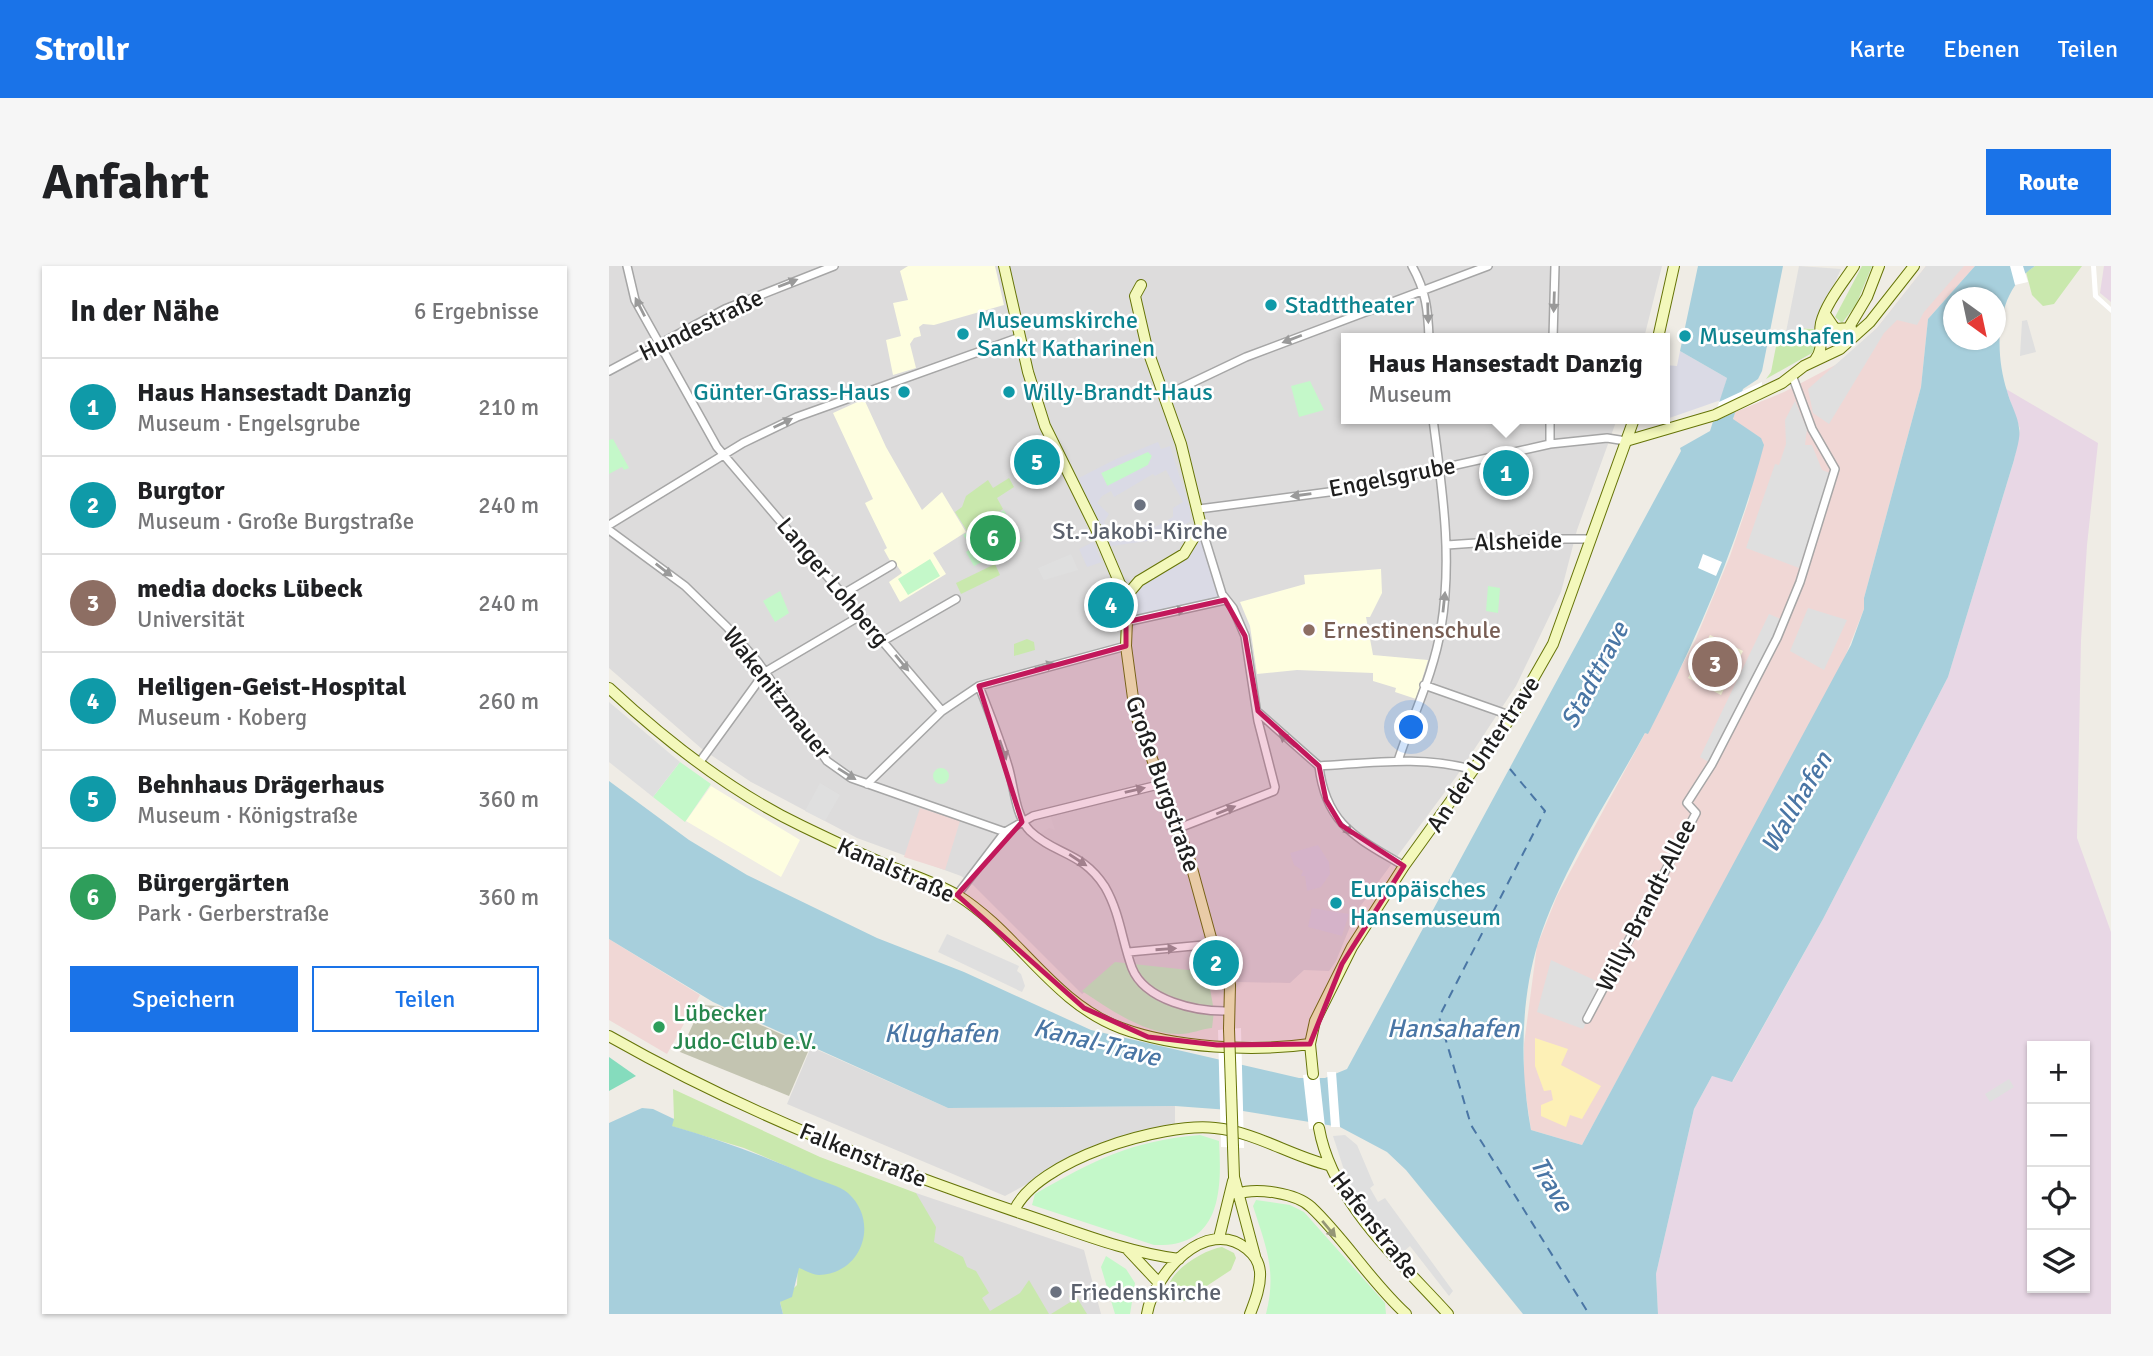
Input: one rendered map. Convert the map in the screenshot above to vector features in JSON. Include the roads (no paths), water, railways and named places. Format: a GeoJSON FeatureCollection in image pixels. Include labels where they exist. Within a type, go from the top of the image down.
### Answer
{"type":"FeatureCollection","features":[{"type":"Feature","properties":{"kind":"main road"},"geometry":{"type":"LineString","coordinates":[[1004,266],[1020,337],[1052,446],[1100,537],[1120,584],[1128,594],[1139,581],[1184,554],[1202,526],[1199,509],[1147,348],[1135,296],[1141,285]]}},
{"type":"Feature","properties":{"kind":"main road"},"geometry":{"type":"LineString","coordinates":[[1659,333],[1674,266]]}},
{"type":"Feature","properties":{"kind":"main road"},"geometry":{"type":"LineString","coordinates":[[1815,360],[1822,348],[1821,324],[1825,314],[1854,266]]}},
{"type":"Feature","properties":{"kind":"main road"},"geometry":{"type":"LineString","coordinates":[[1831,352],[1851,328],[1879,266]]}},
{"type":"Feature","properties":{"kind":"main road"},"geometry":{"type":"LineString","coordinates":[[1626,440],[1691,422],[1716,412],[1840,349],[1870,323],[1914,266]]}},
{"type":"Feature","properties":{"kind":"main road"},"geometry":{"type":"LineString","coordinates":[[1867,297],[1877,301],[1892,293]]}},
{"type":"Feature","properties":{"kind":"main road"},"geometry":{"type":"LineString","coordinates":[[1825,314],[1835,329],[1851,328]]}},
{"type":"Feature","properties":{"kind":"main road","name":"An der Untertrave"},"geometry":{"type":"LineString","coordinates":[[1313,1074],[1310,1044],[1315,1021],[1342,964],[1404,866],[1512,716],[1553,644],[1632,424]]}},
{"type":"Feature","properties":{"kind":"main road","name":"Große Burgstraße"},"geometry":{"type":"LineString","coordinates":[[1128,594],[1126,646],[1133,706],[1179,828],[1219,954]]}},
{"type":"Feature","properties":{"kind":"main road","name":"Kanalstraße"},"geometry":{"type":"LineString","coordinates":[[609,688],[699,763],[798,824],[957,895],[981,912],[1069,996],[1118,1027],[1148,1037],[1185,1042],[1271,1047],[1310,1044]]}},
{"type":"Feature","properties":{"kind":"main road"},"geometry":{"type":"LineString","coordinates":[[1224,969],[1230,985],[1228,997],[1234,1177],[1260,1274],[1250,1314]]}},
{"type":"Feature","properties":{"kind":"main road","name":"Falkenstraße"},"geometry":{"type":"LineString","coordinates":[[609,1036],[689,1080],[917,1178],[1127,1249],[1179,1259]]}},
{"type":"Feature","properties":{"kind":"main road"},"geometry":{"type":"LineString","coordinates":[[1014,1211],[1030,1188],[1062,1168],[1104,1147],[1158,1131],[1216,1128],[1259,1138],[1294,1155],[1328,1165]]}},
{"type":"Feature","properties":{"kind":"main road","name":"Hafenstraße"},"geometry":{"type":"LineString","coordinates":[[1319,1128],[1328,1165],[1355,1207],[1448,1314]]}},
{"type":"Feature","properties":{"kind":"main road"},"geometry":{"type":"LineString","coordinates":[[1219,1238],[1234,1177]]}},
{"type":"Feature","properties":{"kind":"main road"},"geometry":{"type":"LineString","coordinates":[[1237,1194],[1246,1191],[1286,1196],[1310,1205],[1369,1278],[1402,1313]]}},
{"type":"Feature","properties":{"kind":"main road"},"geometry":{"type":"LineString","coordinates":[[1147,1314],[1157,1282],[1179,1259],[1197,1246],[1219,1238],[1237,1241],[1255,1256]]}},
{"type":"Feature","properties":{"kind":"main road","name":"Falkenstraße"},"geometry":{"type":"LineString","coordinates":[[1127,1249],[1157,1282]]}},
{"type":"Feature","properties":{"kind":"street","name":"Langer Lohberg"},"geometry":{"type":"LineString","coordinates":[[627,266],[635,300],[723,455],[942,711]]}},
{"type":"Feature","properties":{"kind":"street","name":"Hundestraße"},"geometry":{"type":"LineString","coordinates":[[609,371],[725,309],[834,266]]}},
{"type":"Feature","properties":{"kind":"street"},"geometry":{"type":"LineString","coordinates":[[1412,266],[1425,289],[1429,333]]}},
{"type":"Feature","properties":{"kind":"street"},"geometry":{"type":"LineString","coordinates":[[1164,396],[1246,357],[1488,266]]}},
{"type":"Feature","properties":{"kind":"street"},"geometry":{"type":"LineString","coordinates":[[1553,333],[1555,266]]}},
{"type":"Feature","properties":{"kind":"street"},"geometry":{"type":"LineString","coordinates":[[609,528],[723,455],[797,416],[1020,337]]}},
{"type":"Feature","properties":{"kind":"street","name":"Willy-Brandt-Allee"},"geometry":{"type":"LineString","coordinates":[[1587,1019],[1696,813],[1687,803],[1758,678],[1800,582],[1835,469],[1812,429],[1791,375]]}},
{"type":"Feature","properties":{"kind":"street"},"geometry":{"type":"LineString","coordinates":[[1398,761],[1441,629],[1447,545],[1434,424]]}},
{"type":"Feature","properties":{"kind":"street"},"geometry":{"type":"LineString","coordinates":[[1550,424],[1550,444]]}},
{"type":"Feature","properties":{"kind":"street","name":"Engelsgrube"},"geometry":{"type":"LineString","coordinates":[[1199,509],[1345,490],[1550,444],[1607,438],[1626,440]]}},
{"type":"Feature","properties":{"kind":"street"},"geometry":{"type":"LineString","coordinates":[[1179,828],[1274,791],[1245,636],[1233,608],[1225,600],[1202,526]]}},
{"type":"Feature","properties":{"kind":"street","name":"Wakenitzmauer"},"geometry":{"type":"LineString","coordinates":[[609,528],[685,586],[727,627],[765,672],[827,761],[851,778],[1005,832]]}},
{"type":"Feature","properties":{"kind":"street","name":"Alsheide"},"geometry":{"type":"LineString","coordinates":[[1447,545],[1543,538],[1590,539]]}},
{"type":"Feature","properties":{"kind":"street"},"geometry":{"type":"LineString","coordinates":[[843,594],[891,565]]}},
{"type":"Feature","properties":{"kind":"street"},"geometry":{"type":"LineString","coordinates":[[883,640],[956,599]]}},
{"type":"Feature","properties":{"kind":"street"},"geometry":{"type":"LineString","coordinates":[[1126,622],[1225,600]]}},
{"type":"Feature","properties":{"kind":"street"},"geometry":{"type":"LineString","coordinates":[[699,763],[765,672],[860,616]]}},
{"type":"Feature","properties":{"kind":"street"},"geometry":{"type":"LineString","coordinates":[[867,783],[942,711],[979,686],[1126,646]]}},
{"type":"Feature","properties":{"kind":"street"},"geometry":{"type":"LineString","coordinates":[[1424,685],[1512,716]]}},
{"type":"Feature","properties":{"kind":"street"},"geometry":{"type":"LineString","coordinates":[[979,686],[1008,764],[1023,822],[1039,838],[1084,862],[1111,900],[1132,967],[1147,988],[1189,1006],[1229,1011]]}},
{"type":"Feature","properties":{"kind":"street"},"geometry":{"type":"LineString","coordinates":[[1258,711],[1318,766],[1326,800],[1341,825],[1404,866]]}},
{"type":"Feature","properties":{"kind":"street"},"geometry":{"type":"LineString","coordinates":[[1318,766],[1366,760],[1459,766],[1474,770]]}},
{"type":"Feature","properties":{"kind":"street"},"geometry":{"type":"LineString","coordinates":[[957,895],[1005,832],[1023,822],[1055,808],[1162,784]]}},
{"type":"Feature","properties":{"kind":"street"},"geometry":{"type":"LineString","coordinates":[[1129,952],[1215,944]]}},
{"type":"Feature","properties":{"kind":"water"},"geometry":{"type":"Polygon","coordinates":[[[1698,266],[1783,266],[1762,371],[1758,379],[1743,389],[1733,419],[1761,438],[1764,445],[1741,520],[1714,593],[1683,664],[1648,734],[1645,733],[1573,862],[1548,916],[1532,966],[1524,1036],[1525,1084],[1531,1130],[1582,1145],[1851,645],[1864,609],[1864,598],[1921,387],[1928,319],[1943,302],[1943,350],[2000,350],[2008,396],[2018,423],[2019,440],[1948,677],[1823,919],[1732,1082],[1712,1076],[1694,1109],[1656,1274],[1658,1314],[1523,1314],[1406,1170],[1387,1152],[1340,1127],[1243,1111],[1175,1106],[948,1108],[713,1002],[609,939],[609,781],[689,840],[747,875],[877,938],[964,972],[1091,1030],[1299,1078],[1325,1078],[1347,1069],[1681,451],[1680,448],[1710,431],[1727,378],[1680,351],[1698,266]]]}},
{"type":"Feature","properties":{"kind":"water"},"geometry":{"type":"Polygon","coordinates":[[[1975,266],[2035,266],[2012,290],[2006,304],[2006,287],[1956,287],[1975,266]]]}},
{"type":"Feature","properties":{"kind":"water"},"geometry":{"type":"Polygon","coordinates":[[[642,1108],[653,1109],[674,1119],[672,1126],[744,1149],[848,1193],[858,1205],[863,1218],[862,1245],[856,1256],[846,1266],[834,1272],[816,1275],[799,1268],[792,1297],[780,1302],[783,1314],[609,1314],[609,1123],[642,1108]]]}},
{"type":"Feature","properties":{"kind":"tunnel"},"geometry":{"type":"LineString","coordinates":[[1222,952],[1227,968]]}},
{"type":"Feature","properties":{"kind":"place","name":"Stadttheater"},"geometry":{"type":"Point","coordinates":[1271,305]}},
{"type":"Feature","properties":{"kind":"place","name":"Museumskirche Sankt Katharinen"},"geometry":{"type":"Point","coordinates":[963,334]}},
{"type":"Feature","properties":{"kind":"place","name":"Museumshafen"},"geometry":{"type":"Point","coordinates":[1685,336]}},
{"type":"Feature","properties":{"kind":"place","name":"Günter-Grass-Haus"},"geometry":{"type":"Point","coordinates":[904,392]}},
{"type":"Feature","properties":{"kind":"place","name":"Willy-Brandt-Haus"},"geometry":{"type":"Point","coordinates":[1009,392]}},
{"type":"Feature","properties":{"kind":"place","name":"Behnhaus Drägerhaus"},"geometry":{"type":"Point","coordinates":[1037,462]}},
{"type":"Feature","properties":{"kind":"place","name":"Haus Hansestadt Danzig"},"geometry":{"type":"Point","coordinates":[1506,473]}},
{"type":"Feature","properties":{"kind":"place","name":"St.-Jakobi-Kirche"},"geometry":{"type":"Point","coordinates":[1140,505]}},
{"type":"Feature","properties":{"kind":"place","name":"Bürgergärten"},"geometry":{"type":"Point","coordinates":[993,538]}},
{"type":"Feature","properties":{"kind":"place","name":"Heiligen-Geist-Hospital"},"geometry":{"type":"Point","coordinates":[1111,605]}},
{"type":"Feature","properties":{"kind":"place","name":"Ernestinenschule"},"geometry":{"type":"Point","coordinates":[1309,630]}},
{"type":"Feature","properties":{"kind":"place","name":"media docks Lübeck"},"geometry":{"type":"Point","coordinates":[1715,664]}},
{"type":"Feature","properties":{"kind":"place","name":"Europäisches Hansemuseum"},"geometry":{"type":"Point","coordinates":[1336,903]}},
{"type":"Feature","properties":{"kind":"place","name":"Burgtor"},"geometry":{"type":"Point","coordinates":[1216,963]}},
{"type":"Feature","properties":{"kind":"place","name":"Lübecker Judo-Club e.V."},"geometry":{"type":"Point","coordinates":[659,1027]}},
{"type":"Feature","properties":{"kind":"place","name":"Friedenskirche"},"geometry":{"type":"Point","coordinates":[1056,1292]}},
{"type":"Feature","properties":{"kind":"water label","name":"Stadttrave"},"geometry":{"type":"Point","coordinates":[1594,675]}},
{"type":"Feature","properties":{"kind":"water label","name":"Wallhafen"},"geometry":{"type":"Point","coordinates":[1796,802]}},
{"type":"Feature","properties":{"kind":"water label","name":"Hansahafen"},"geometry":{"type":"Point","coordinates":[1453,1028]}},
{"type":"Feature","properties":{"kind":"water label","name":"Klughafen"},"geometry":{"type":"Point","coordinates":[941,1033]}},
{"type":"Feature","properties":{"kind":"water label","name":"Kanal-Trave"},"geometry":{"type":"Point","coordinates":[1097,1042]}},
{"type":"Feature","properties":{"kind":"water label","name":"Trave"},"geometry":{"type":"Point","coordinates":[1552,1184]}}]}
